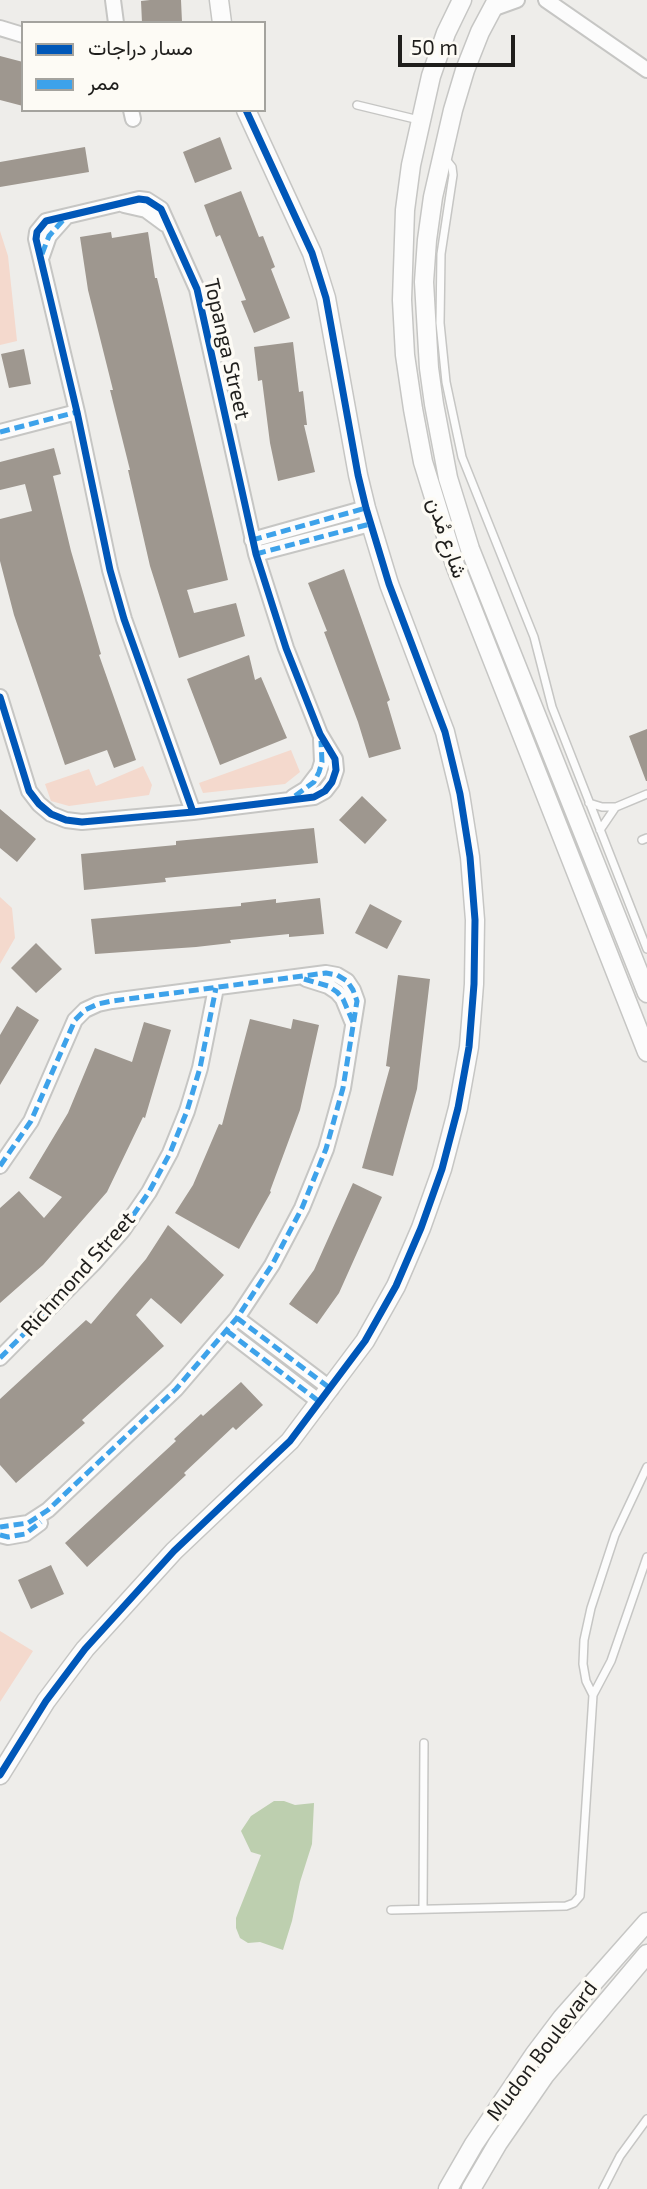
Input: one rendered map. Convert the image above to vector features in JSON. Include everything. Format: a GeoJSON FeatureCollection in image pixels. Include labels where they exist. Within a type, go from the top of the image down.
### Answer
{"type":"FeatureCollection","features":[{"type":"Feature","properties":{"kind":"street"},"geometry":{"type":"LineString","coordinates":[[113,0],[116,21]]}},
{"type":"Feature","properties":{"kind":"street"},"geometry":{"type":"LineString","coordinates":[[219,0],[222,21]]}},
{"type":"Feature","properties":{"kind":"street","name":"شارع مُدن"},"geometry":{"type":"LineString","coordinates":[[462,0],[446,33],[420,120],[405,210],[402,300],[412,409],[423,462],[455,565],[647,1052]]}},
{"type":"Feature","properties":{"kind":"street"},"geometry":{"type":"LineString","coordinates":[[495,5],[517,0]]}},
{"type":"Feature","properties":{"kind":"street"},"geometry":{"type":"LineString","coordinates":[[546,0],[647,70]]}},
{"type":"Feature","properties":{"kind":"street","name":"شارع مُدن"},"geometry":{"type":"LineString","coordinates":[[495,5],[480,32],[465,70],[443,156],[427,240],[424,282],[429,368],[448,478],[470,549],[647,993]]}},
{"type":"Feature","properties":{"kind":"street"},"geometry":{"type":"LineString","coordinates":[[0,29],[21,35]]}},
{"type":"Feature","properties":{"kind":"street"},"geometry":{"type":"LineString","coordinates":[[0,1775],[46,1701],[85,1649],[174,1552],[290,1441],[365,1341],[396,1286],[442,1169],[458,1108],[469,1047],[474,984],[473,895],[460,794],[445,732],[389,584],[368,516],[326,298],[312,253],[247,112]]}},
{"type":"Feature","properties":{"kind":"street","name":"Topanga Street"},"geometry":{"type":"LineString","coordinates":[[0,697],[29,792],[51,814],[66,820],[82,822],[193,812],[290,800],[306,789],[319,772],[322,762],[320,734],[286,648],[254,547],[197,289],[161,209],[155,203],[139,199],[69,215],[48,236],[41,261],[114,583],[193,812]]}},
{"type":"Feature","properties":{"kind":"street"},"geometry":{"type":"LineString","coordinates":[[0,432],[77,412]]}},
{"type":"Feature","properties":{"kind":"street"},"geometry":{"type":"LineString","coordinates":[[254,547],[368,516]]}},
{"type":"Feature","properties":{"kind":"street"},"geometry":{"type":"LineString","coordinates":[[0,1166],[31,1121],[75,1020],[85,1010],[97,1004],[326,973],[337,975],[353,990],[357,1001],[354,1025],[343,1088],[326,1149],[302,1209],[272,1265],[237,1318],[176,1389],[48,1510],[28,1523],[0,1527]]}},
{"type":"Feature","properties":{"kind":"street","name":"Richmond Street"},"geometry":{"type":"LineString","coordinates":[[0,1358],[93,1264],[123,1230],[149,1192],[170,1153],[187,1111],[200,1068],[216,988]]}},
{"type":"Feature","properties":{"kind":"street"},"geometry":{"type":"LineString","coordinates":[[237,1318],[326,1396]]}},
{"type":"Feature","properties":{"kind":"street"},"geometry":{"type":"LineString","coordinates":[[226,1331],[326,1396]]}},
{"type":"Feature","properties":{"kind":"street"},"geometry":{"type":"LineString","coordinates":[[0,1535],[17,1537],[25,1534],[39,1524],[48,1510]]}},
{"type":"Feature","properties":{"kind":"street","name":"Mudon Boulevard"},"geometry":{"type":"LineString","coordinates":[[448,2189],[474,2144],[534,2055],[562,2018],[647,1922]]}},
{"type":"Feature","properties":{"kind":"street","name":"Mudon Boulevard"},"geometry":{"type":"LineString","coordinates":[[471,2189],[498,2143],[545,2075],[647,1954]]}},
{"type":"Feature","properties":{"kind":"lane"},"geometry":{"type":"LineString","coordinates":[[357,105],[420,120]]}},
{"type":"Feature","properties":{"kind":"lane"},"geometry":{"type":"LineString","coordinates":[[443,156],[453,175],[441,254],[440,323],[446,382],[457,438],[468,476],[534,637],[547,694],[647,949]]}},
{"type":"Feature","properties":{"kind":"lane"},"geometry":{"type":"LineString","coordinates":[[589,803],[616,807],[647,794]]}},
{"type":"Feature","properties":{"kind":"lane"},"geometry":{"type":"LineString","coordinates":[[600,830],[616,807]]}},
{"type":"Feature","properties":{"kind":"lane"},"geometry":{"type":"LineString","coordinates":[[593,1695],[586,1681],[583,1664],[590,1608],[615,1535],[647,1467]]}},
{"type":"Feature","properties":{"kind":"lane"},"geometry":{"type":"LineString","coordinates":[[391,1910],[566,1906],[574,1903],[580,1896],[593,1695],[611,1661],[647,1557]]}},
{"type":"Feature","properties":{"kind":"lane"},"geometry":{"type":"LineString","coordinates":[[423,1909],[424,1743]]}},
{"type":"Feature","properties":{"kind":"lane"},"geometry":{"type":"LineString","coordinates":[[603,2189],[620,2156],[647,2119]]}},
{"type":"Feature","properties":{"kind":"shaded area"},"geometry":{"type":"Polygon","coordinates":[[[0,231],[8,256],[17,341],[0,345],[0,231]]]}},
{"type":"Feature","properties":{"kind":"shaded area"},"geometry":{"type":"Polygon","coordinates":[[[291,750],[300,772],[285,784],[203,793],[199,783],[291,750]]]}},
{"type":"Feature","properties":{"kind":"shaded area"},"geometry":{"type":"Polygon","coordinates":[[[143,766],[152,785],[149,795],[69,806],[51,801],[45,784],[89,769],[96,786],[143,766]]]}},
{"type":"Feature","properties":{"kind":"shaded area"},"geometry":{"type":"Polygon","coordinates":[[[0,897],[12,908],[15,938],[0,964],[0,897]]]}},
{"type":"Feature","properties":{"kind":"shaded area"},"geometry":{"type":"Polygon","coordinates":[[[0,1631],[33,1651],[0,1702],[0,1631]]]}},
{"type":"Feature","properties":{"kind":"shaded area"},"geometry":{"type":"Polygon","coordinates":[[[274,1801],[295,1805],[314,1803],[312,1844],[283,1950],[260,1942],[248,1943],[240,1938],[236,1928],[236,1918],[261,1855],[251,1852],[241,1831],[251,1816],[274,1801]]]}},
{"type":"Feature","properties":{"kind":"building"},"geometry":{"type":"Polygon","coordinates":[[[181,0],[182,21],[142,21],[141,1],[181,0]]]}},
{"type":"Feature","properties":{"kind":"building"},"geometry":{"type":"Polygon","coordinates":[[[0,56],[21,61],[21,105],[0,100],[0,56]]]}},
{"type":"Feature","properties":{"kind":"building"},"geometry":{"type":"Polygon","coordinates":[[[220,137],[232,169],[195,183],[183,152],[220,137]]]}},
{"type":"Feature","properties":{"kind":"building"},"geometry":{"type":"Polygon","coordinates":[[[85,147],[89,172],[0,187],[0,162],[85,147]]]}},
{"type":"Feature","properties":{"kind":"building"},"geometry":{"type":"Polygon","coordinates":[[[241,191],[259,237],[263,236],[275,267],[271,269],[290,318],[254,333],[241,301],[246,300],[220,235],[216,237],[204,205],[241,191]]]}},
{"type":"Feature","properties":{"kind":"building"},"geometry":{"type":"Polygon","coordinates":[[[111,232],[112,238],[148,232],[155,278],[228,580],[187,590],[194,613],[236,603],[245,636],[179,658],[150,566],[110,390],[113,390],[88,290],[80,237],[111,232]]]}},
{"type":"Feature","properties":{"kind":"building"},"geometry":{"type":"Polygon","coordinates":[[[293,342],[299,392],[303,391],[307,425],[304,425],[315,472],[278,481],[254,347],[293,342]]]}},
{"type":"Feature","properties":{"kind":"building"},"geometry":{"type":"Polygon","coordinates":[[[24,349],[31,384],[9,388],[1,354],[24,349]]]}},
{"type":"Feature","properties":{"kind":"building"},"geometry":{"type":"Polygon","coordinates":[[[54,448],[61,474],[53,476],[71,551],[101,654],[99,655],[136,760],[114,768],[107,750],[65,765],[14,615],[0,561],[0,519],[32,511],[25,484],[0,490],[0,462],[54,448]]]}},
{"type":"Feature","properties":{"kind":"building"},"geometry":{"type":"Polygon","coordinates":[[[344,569],[390,700],[387,702],[401,749],[369,758],[324,632],[327,631],[308,583],[344,569]]]}},
{"type":"Feature","properties":{"kind":"building"},"geometry":{"type":"Polygon","coordinates":[[[249,655],[255,680],[261,677],[287,738],[220,765],[187,679],[249,655]]]}},
{"type":"Feature","properties":{"kind":"building"},"geometry":{"type":"Polygon","coordinates":[[[647,729],[647,781],[646,781],[629,736],[647,729]]]}},
{"type":"Feature","properties":{"kind":"building"},"geometry":{"type":"Polygon","coordinates":[[[362,796],[387,820],[365,844],[339,820],[362,796]]]}},
{"type":"Feature","properties":{"kind":"building"},"geometry":{"type":"Polygon","coordinates":[[[0,809],[36,839],[17,862],[0,848],[0,809]]]}},
{"type":"Feature","properties":{"kind":"building"},"geometry":{"type":"Polygon","coordinates":[[[314,828],[318,863],[165,878],[166,882],[84,890],[81,854],[176,845],[176,841],[314,828]]]}},
{"type":"Feature","properties":{"kind":"building"},"geometry":{"type":"Polygon","coordinates":[[[320,898],[324,934],[289,937],[289,934],[230,940],[231,943],[196,947],[95,954],[91,919],[241,906],[241,903],[276,899],[276,903],[320,898]]]}},
{"type":"Feature","properties":{"kind":"building"},"geometry":{"type":"Polygon","coordinates":[[[370,904],[402,921],[387,949],[355,933],[370,904]]]}},
{"type":"Feature","properties":{"kind":"building"},"geometry":{"type":"Polygon","coordinates":[[[36,943],[62,969],[36,993],[11,968],[36,943]]]}},
{"type":"Feature","properties":{"kind":"building"},"geometry":{"type":"Polygon","coordinates":[[[398,975],[430,979],[417,1089],[393,1176],[362,1168],[390,1067],[386,1066],[398,975]]]}},
{"type":"Feature","properties":{"kind":"building"},"geometry":{"type":"Polygon","coordinates":[[[17,1006],[39,1020],[0,1085],[0,1035],[17,1006]]]}},
{"type":"Feature","properties":{"kind":"building"},"geometry":{"type":"Polygon","coordinates":[[[250,1019],[291,1029],[293,1019],[319,1025],[300,1110],[271,1192],[239,1249],[175,1213],[193,1185],[219,1124],[222,1125],[250,1019]]]}},
{"type":"Feature","properties":{"kind":"building"},"geometry":{"type":"Polygon","coordinates":[[[144,1022],[171,1030],[145,1118],[143,1117],[107,1192],[43,1265],[0,1303],[0,1208],[19,1191],[44,1218],[62,1197],[29,1178],[68,1113],[95,1048],[132,1062],[144,1022]]]}},
{"type":"Feature","properties":{"kind":"building"},"geometry":{"type":"Polygon","coordinates":[[[353,1183],[382,1197],[339,1293],[317,1324],[289,1304],[314,1270],[353,1183]]]}},
{"type":"Feature","properties":{"kind":"building"},"geometry":{"type":"Polygon","coordinates":[[[168,1225],[224,1275],[181,1324],[151,1298],[136,1315],[164,1346],[82,1420],[85,1423],[16,1483],[0,1465],[0,1399],[86,1320],[91,1324],[146,1259],[168,1225]]]}},
{"type":"Feature","properties":{"kind":"building"},"geometry":{"type":"Polygon","coordinates":[[[241,1382],[263,1405],[236,1430],[233,1427],[184,1473],[186,1475],[87,1567],[65,1543],[176,1441],[174,1439],[201,1414],[203,1416],[241,1382]]]}},
{"type":"Feature","properties":{"kind":"building"},"geometry":{"type":"Polygon","coordinates":[[[51,1565],[64,1594],[31,1609],[18,1580],[51,1565]]]}},
{"type":"Feature","properties":{"kind":"marked path"},"geometry":{"type":"LineString","coordinates":[[42,254],[49,236],[64,219]]}},
{"type":"Feature","properties":{"kind":"marked path"},"geometry":{"type":"LineString","coordinates":[[0,432],[77,412]]}},
{"type":"Feature","properties":{"kind":"marked path"},"geometry":{"type":"LineString","coordinates":[[252,540],[366,508]]}},
{"type":"Feature","properties":{"kind":"marked path"},"geometry":{"type":"LineString","coordinates":[[256,554],[370,524]]}},
{"type":"Feature","properties":{"kind":"marked path"},"geometry":{"type":"LineString","coordinates":[[295,796],[314,782],[319,772],[322,762],[321,741]]}},
{"type":"Feature","properties":{"kind":"marked path"},"geometry":{"type":"LineString","coordinates":[[0,1166],[31,1121],[75,1020],[85,1010],[112,1001],[326,973],[347,981],[353,990],[357,1001],[343,1088],[326,1149],[302,1208],[272,1265],[237,1318],[176,1389],[48,1510],[28,1523],[0,1527]]}},
{"type":"Feature","properties":{"kind":"marked path"},"geometry":{"type":"LineString","coordinates":[[304,979],[328,986],[337,992],[353,1022]]}},
{"type":"Feature","properties":{"kind":"marked path"},"geometry":{"type":"LineString","coordinates":[[0,1358],[93,1264],[123,1230],[149,1192],[170,1153],[187,1111],[200,1068],[216,988]]}},
{"type":"Feature","properties":{"kind":"marked path"},"geometry":{"type":"LineString","coordinates":[[237,1318],[331,1389]]}},
{"type":"Feature","properties":{"kind":"marked path"},"geometry":{"type":"LineString","coordinates":[[227,1331],[321,1403]]}},
{"type":"Feature","properties":{"kind":"marked path"},"geometry":{"type":"LineString","coordinates":[[0,1535],[8,1537],[25,1534],[41,1522]]}},
{"type":"Feature","properties":{"kind":"cycle path"},"geometry":{"type":"LineString","coordinates":[[0,1775],[46,1701],[85,1649],[174,1551],[290,1441],[365,1341],[396,1286],[442,1169],[458,1108],[469,1047],[475,920],[470,857],[460,794],[445,732],[389,584],[366,508],[326,298],[312,253],[247,112]]}},
{"type":"Feature","properties":{"kind":"cycle path"},"geometry":{"type":"LineString","coordinates":[[0,697],[29,791],[51,814],[66,820],[82,822],[193,812],[314,797],[325,791],[336,770],[335,759],[320,734],[286,648],[256,554],[197,289],[161,209],[147,200],[139,199],[46,221],[37,232],[36,239],[77,412],[110,570],[124,619],[193,812]]}}]}
